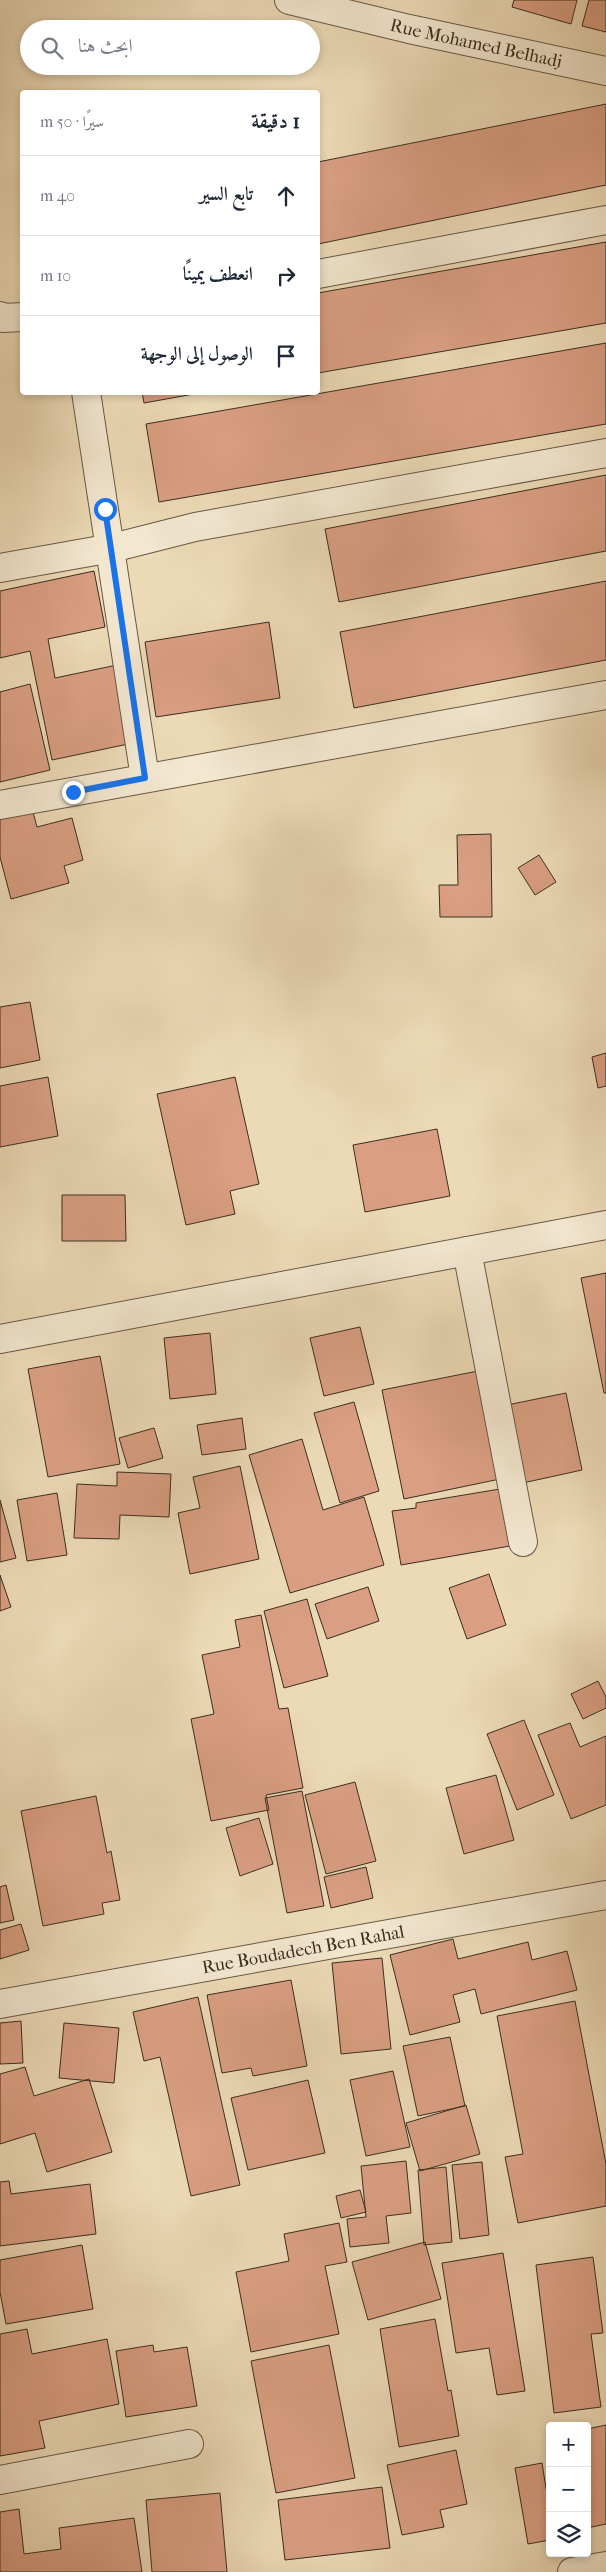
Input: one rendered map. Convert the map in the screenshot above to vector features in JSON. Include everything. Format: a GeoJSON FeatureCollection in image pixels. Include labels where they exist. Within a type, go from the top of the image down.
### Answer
{"type":"FeatureCollection","features":[{"type":"Feature","properties":{"kind":"street","name":"Rue Mohamed Belhadj"},"geometry":{"type":"LineString","coordinates":[[289,0],[409,29],[606,71]]}},
{"type":"Feature","properties":{"kind":"street"},"geometry":{"type":"LineString","coordinates":[[320,274],[606,220]]}},
{"type":"Feature","properties":{"kind":"street"},"geometry":{"type":"LineString","coordinates":[[0,316],[4,318],[20,317]]}},
{"type":"Feature","properties":{"kind":"street"},"geometry":{"type":"LineString","coordinates":[[86,395],[112,548],[145,778]]}},
{"type":"Feature","properties":{"kind":"street"},"geometry":{"type":"LineString","coordinates":[[0,568],[112,548],[195,528],[606,453]]}},
{"type":"Feature","properties":{"kind":"street"},"geometry":{"type":"LineString","coordinates":[[0,805],[606,695]]}},
{"type":"Feature","properties":{"kind":"street"},"geometry":{"type":"LineString","coordinates":[[0,1339],[606,1225]]}},
{"type":"Feature","properties":{"kind":"street"},"geometry":{"type":"LineString","coordinates":[[467,1251],[523,1542]]}},
{"type":"Feature","properties":{"kind":"street","name":"Rue Boudadech Ben Rahal"},"geometry":{"type":"LineString","coordinates":[[0,2004],[606,1895]]}},
{"type":"Feature","properties":{"kind":"street"},"geometry":{"type":"LineString","coordinates":[[0,2480],[189,2444]]}},
{"type":"Feature","properties":{"kind":"street"},"geometry":{"type":"LineString","coordinates":[[572,2572],[606,2566]]}},
{"type":"Feature","properties":{"kind":"building"},"geometry":{"type":"Polygon","coordinates":[[[514,0],[577,0],[571,24],[512,7],[514,0]]]}},
{"type":"Feature","properties":{"kind":"building"},"geometry":{"type":"Polygon","coordinates":[[[589,0],[606,0],[606,32],[582,26],[589,0]]]}},
{"type":"Feature","properties":{"kind":"building"},"geometry":{"type":"Polygon","coordinates":[[[606,104],[606,185],[320,244],[320,162],[606,104]]]}},
{"type":"Feature","properties":{"kind":"building"},"geometry":{"type":"Polygon","coordinates":[[[606,242],[606,323],[320,373],[320,293],[606,242]]]}},
{"type":"Feature","properties":{"kind":"building"},"geometry":{"type":"Polygon","coordinates":[[[606,343],[606,424],[159,502],[146,424],[311,395],[320,395],[320,393],[606,343]]]}},
{"type":"Feature","properties":{"kind":"building"},"geometry":{"type":"Polygon","coordinates":[[[143,395],[188,395],[144,403],[143,395]]]}},
{"type":"Feature","properties":{"kind":"building"},"geometry":{"type":"Polygon","coordinates":[[[606,475],[606,551],[339,602],[325,529],[606,475]]]}},
{"type":"Feature","properties":{"kind":"building"},"geometry":{"type":"Polygon","coordinates":[[[94,571],[105,627],[48,639],[55,678],[117,665],[133,743],[52,760],[30,651],[0,658],[0,591],[94,571]]]}},
{"type":"Feature","properties":{"kind":"building"},"geometry":{"type":"Polygon","coordinates":[[[606,581],[606,660],[354,708],[340,632],[606,581]]]}},
{"type":"Feature","properties":{"kind":"building"},"geometry":{"type":"Polygon","coordinates":[[[269,622],[280,698],[156,717],[145,642],[269,622]]]}},
{"type":"Feature","properties":{"kind":"building"},"geometry":{"type":"Polygon","coordinates":[[[30,684],[50,770],[0,782],[0,692],[30,684]]]}},
{"type":"Feature","properties":{"kind":"building"},"geometry":{"type":"Polygon","coordinates":[[[31,805],[37,827],[72,818],[83,860],[64,866],[69,883],[11,899],[0,857],[0,814],[31,805]]]}},
{"type":"Feature","properties":{"kind":"building"},"geometry":{"type":"Polygon","coordinates":[[[491,834],[492,917],[440,917],[439,885],[458,885],[457,835],[491,834]]]}},
{"type":"Feature","properties":{"kind":"building"},"geometry":{"type":"Polygon","coordinates":[[[539,855],[556,882],[535,895],[518,868],[539,855]]]}},
{"type":"Feature","properties":{"kind":"building"},"geometry":{"type":"Polygon","coordinates":[[[30,1002],[40,1060],[0,1068],[0,1007],[30,1002]]]}},
{"type":"Feature","properties":{"kind":"building"},"geometry":{"type":"Polygon","coordinates":[[[606,1053],[606,1086],[598,1088],[592,1057],[606,1053]]]}},
{"type":"Feature","properties":{"kind":"building"},"geometry":{"type":"Polygon","coordinates":[[[48,1077],[58,1136],[0,1147],[0,1086],[48,1077]]]}},
{"type":"Feature","properties":{"kind":"building"},"geometry":{"type":"Polygon","coordinates":[[[235,1077],[259,1184],[230,1191],[235,1214],[186,1225],[157,1094],[235,1077]]]}},
{"type":"Feature","properties":{"kind":"building"},"geometry":{"type":"Polygon","coordinates":[[[437,1129],[450,1196],[365,1212],[353,1145],[437,1129]]]}},
{"type":"Feature","properties":{"kind":"building"},"geometry":{"type":"Polygon","coordinates":[[[62,1195],[125,1195],[126,1241],[62,1241],[62,1195]]]}},
{"type":"Feature","properties":{"kind":"building"},"geometry":{"type":"Polygon","coordinates":[[[606,1273],[606,1393],[604,1393],[581,1278],[606,1273]]]}},
{"type":"Feature","properties":{"kind":"building"},"geometry":{"type":"Polygon","coordinates":[[[360,1327],[374,1384],[324,1396],[310,1338],[360,1327]]]}},
{"type":"Feature","properties":{"kind":"building"},"geometry":{"type":"Polygon","coordinates":[[[210,1333],[216,1394],[170,1399],[164,1338],[210,1333]]]}},
{"type":"Feature","properties":{"kind":"building"},"geometry":{"type":"Polygon","coordinates":[[[100,1356],[120,1464],[48,1477],[28,1369],[100,1356]]]}},
{"type":"Feature","properties":{"kind":"building"},"geometry":{"type":"Polygon","coordinates":[[[478,1371],[500,1479],[404,1499],[382,1390],[478,1371]]]}},
{"type":"Feature","properties":{"kind":"building"},"geometry":{"type":"Polygon","coordinates":[[[566,1393],[582,1470],[518,1484],[502,1406],[566,1393]]]}},
{"type":"Feature","properties":{"kind":"building"},"geometry":{"type":"Polygon","coordinates":[[[354,1402],[379,1491],[340,1503],[314,1413],[354,1402]]]}},
{"type":"Feature","properties":{"kind":"building"},"geometry":{"type":"Polygon","coordinates":[[[242,1418],[246,1449],[202,1455],[197,1425],[242,1418]]]}},
{"type":"Feature","properties":{"kind":"building"},"geometry":{"type":"Polygon","coordinates":[[[154,1428],[163,1458],[128,1468],[119,1438],[154,1428]]]}},
{"type":"Feature","properties":{"kind":"building"},"geometry":{"type":"Polygon","coordinates":[[[302,1439],[323,1510],[364,1497],[384,1565],[290,1593],[249,1455],[302,1439]]]}},
{"type":"Feature","properties":{"kind":"building"},"geometry":{"type":"Polygon","coordinates":[[[240,1466],[259,1559],[190,1574],[178,1513],[200,1508],[193,1477],[240,1466]]]}},
{"type":"Feature","properties":{"kind":"building"},"geometry":{"type":"Polygon","coordinates":[[[117,1472],[171,1474],[169,1517],[120,1515],[119,1539],[74,1538],[77,1484],[117,1486],[117,1472]]]}},
{"type":"Feature","properties":{"kind":"building"},"geometry":{"type":"Polygon","coordinates":[[[500,1489],[510,1546],[401,1565],[392,1511],[416,1508],[416,1503],[500,1489]]]}},
{"type":"Feature","properties":{"kind":"building"},"geometry":{"type":"Polygon","coordinates":[[[57,1493],[67,1555],[27,1561],[17,1500],[57,1493]]]}},
{"type":"Feature","properties":{"kind":"building"},"geometry":{"type":"Polygon","coordinates":[[[0,1500],[16,1558],[0,1562],[0,1500]]]}},
{"type":"Feature","properties":{"kind":"building"},"geometry":{"type":"Polygon","coordinates":[[[489,1574],[506,1625],[467,1639],[449,1588],[489,1574]]]}},
{"type":"Feature","properties":{"kind":"building"},"geometry":{"type":"Polygon","coordinates":[[[0,1575],[11,1607],[0,1611],[0,1575]]]}},
{"type":"Feature","properties":{"kind":"building"},"geometry":{"type":"Polygon","coordinates":[[[368,1587],[379,1621],[327,1639],[315,1604],[368,1587]]]}},
{"type":"Feature","properties":{"kind":"building"},"geometry":{"type":"Polygon","coordinates":[[[307,1599],[328,1676],[284,1688],[264,1611],[307,1599]]]}},
{"type":"Feature","properties":{"kind":"building"},"geometry":{"type":"Polygon","coordinates":[[[261,1615],[279,1709],[288,1708],[303,1788],[266,1795],[269,1810],[211,1821],[191,1719],[214,1714],[202,1655],[240,1647],[235,1620],[261,1615]]]}},
{"type":"Feature","properties":{"kind":"building"},"geometry":{"type":"Polygon","coordinates":[[[598,1681],[606,1697],[606,1708],[583,1719],[571,1694],[598,1681]]]}},
{"type":"Feature","properties":{"kind":"building"},"geometry":{"type":"Polygon","coordinates":[[[524,1720],[554,1795],[517,1810],[487,1734],[524,1720]]]}},
{"type":"Feature","properties":{"kind":"building"},"geometry":{"type":"Polygon","coordinates":[[[570,1723],[580,1747],[606,1736],[606,1805],[571,1819],[538,1735],[570,1723]]]}},
{"type":"Feature","properties":{"kind":"building"},"geometry":{"type":"Polygon","coordinates":[[[496,1775],[514,1840],[464,1854],[446,1788],[496,1775]]]}},
{"type":"Feature","properties":{"kind":"building"},"geometry":{"type":"Polygon","coordinates":[[[355,1782],[376,1861],[326,1874],[305,1795],[355,1782]]]}},
{"type":"Feature","properties":{"kind":"building"},"geometry":{"type":"Polygon","coordinates":[[[302,1791],[324,1906],[287,1913],[265,1798],[302,1791]]]}},
{"type":"Feature","properties":{"kind":"building"},"geometry":{"type":"Polygon","coordinates":[[[96,1796],[107,1853],[111,1851],[120,1900],[102,1903],[104,1914],[43,1926],[21,1811],[96,1796]]]}},
{"type":"Feature","properties":{"kind":"building"},"geometry":{"type":"Polygon","coordinates":[[[259,1818],[273,1864],[240,1876],[226,1828],[259,1818]]]}},
{"type":"Feature","properties":{"kind":"building"},"geometry":{"type":"Polygon","coordinates":[[[366,1867],[373,1898],[331,1908],[324,1877],[366,1867]]]}},
{"type":"Feature","properties":{"kind":"building"},"geometry":{"type":"Polygon","coordinates":[[[6,1885],[14,1920],[0,1923],[0,1887],[6,1885]]]}},
{"type":"Feature","properties":{"kind":"building"},"geometry":{"type":"Polygon","coordinates":[[[21,1924],[29,1950],[0,1959],[0,1930],[21,1924]]]}},
{"type":"Feature","properties":{"kind":"building"},"geometry":{"type":"Polygon","coordinates":[[[453,1939],[458,1959],[528,1942],[532,1960],[567,1951],[577,1990],[481,2014],[475,1989],[453,1995],[460,2022],[410,2035],[390,1955],[453,1939]]]}},
{"type":"Feature","properties":{"kind":"building"},"geometry":{"type":"Polygon","coordinates":[[[382,1958],[391,2049],[341,2054],[332,1963],[382,1958]]]}},
{"type":"Feature","properties":{"kind":"building"},"geometry":{"type":"Polygon","coordinates":[[[291,1980],[307,2066],[253,2076],[251,2068],[222,2073],[207,1995],[291,1980]]]}},
{"type":"Feature","properties":{"kind":"building"},"geometry":{"type":"Polygon","coordinates":[[[198,1997],[240,2185],[191,2196],[160,2057],[144,2061],[133,2012],[198,1997]]]}},
{"type":"Feature","properties":{"kind":"building"},"geometry":{"type":"Polygon","coordinates":[[[575,2001],[606,2164],[606,2206],[518,2223],[505,2157],[523,2154],[497,2016],[575,2001]]]}},
{"type":"Feature","properties":{"kind":"building"},"geometry":{"type":"Polygon","coordinates":[[[21,2021],[23,2063],[0,2064],[0,2023],[21,2021]]]}},
{"type":"Feature","properties":{"kind":"building"},"geometry":{"type":"Polygon","coordinates":[[[64,2023],[119,2028],[114,2083],[59,2078],[64,2023]]]}},
{"type":"Feature","properties":{"kind":"building"},"geometry":{"type":"Polygon","coordinates":[[[450,2037],[465,2106],[418,2116],[403,2046],[450,2037]]]}},
{"type":"Feature","properties":{"kind":"building"},"geometry":{"type":"Polygon","coordinates":[[[25,2067],[34,2096],[89,2079],[112,2152],[47,2172],[35,2133],[0,2144],[0,2074],[25,2067]]]}},
{"type":"Feature","properties":{"kind":"building"},"geometry":{"type":"Polygon","coordinates":[[[393,2071],[410,2147],[366,2156],[350,2080],[393,2071]]]}},
{"type":"Feature","properties":{"kind":"building"},"geometry":{"type":"Polygon","coordinates":[[[308,2080],[325,2153],[248,2170],[231,2098],[308,2080]]]}},
{"type":"Feature","properties":{"kind":"building"},"geometry":{"type":"Polygon","coordinates":[[[466,2105],[480,2154],[420,2171],[406,2123],[466,2105]]]}},
{"type":"Feature","properties":{"kind":"building"},"geometry":{"type":"Polygon","coordinates":[[[406,2161],[411,2213],[386,2216],[389,2243],[350,2247],[347,2219],[366,2217],[361,2166],[406,2161]]]}},
{"type":"Feature","properties":{"kind":"building"},"geometry":{"type":"Polygon","coordinates":[[[482,2162],[489,2235],[460,2239],[452,2165],[482,2162]]]}},
{"type":"Feature","properties":{"kind":"building"},"geometry":{"type":"Polygon","coordinates":[[[446,2167],[452,2242],[424,2245],[418,2170],[446,2167]]]}},
{"type":"Feature","properties":{"kind":"building"},"geometry":{"type":"Polygon","coordinates":[[[9,2181],[11,2194],[90,2184],[96,2234],[0,2246],[0,2182],[9,2181]]]}},
{"type":"Feature","properties":{"kind":"building"},"geometry":{"type":"Polygon","coordinates":[[[360,2190],[366,2212],[341,2218],[336,2196],[360,2190]]]}},
{"type":"Feature","properties":{"kind":"building"},"geometry":{"type":"Polygon","coordinates":[[[339,2223],[347,2262],[325,2266],[339,2334],[251,2352],[236,2272],[289,2261],[284,2234],[339,2223]]]}},
{"type":"Feature","properties":{"kind":"building"},"geometry":{"type":"Polygon","coordinates":[[[425,2242],[441,2299],[368,2320],[352,2262],[425,2242]]]}},
{"type":"Feature","properties":{"kind":"building"},"geometry":{"type":"Polygon","coordinates":[[[82,2245],[93,2309],[6,2324],[0,2292],[0,2260],[82,2245]]]}},
{"type":"Feature","properties":{"kind":"building"},"geometry":{"type":"Polygon","coordinates":[[[503,2253],[525,2391],[497,2395],[489,2348],[456,2353],[442,2263],[503,2253]]]}},
{"type":"Feature","properties":{"kind":"building"},"geometry":{"type":"Polygon","coordinates":[[[593,2257],[603,2333],[591,2334],[601,2407],[554,2413],[536,2265],[593,2257]]]}},
{"type":"Feature","properties":{"kind":"building"},"geometry":{"type":"Polygon","coordinates":[[[435,2319],[448,2391],[451,2390],[459,2436],[399,2447],[380,2329],[435,2319]]]}},
{"type":"Feature","properties":{"kind":"building"},"geometry":{"type":"Polygon","coordinates":[[[27,2329],[32,2354],[107,2339],[119,2404],[39,2421],[45,2448],[0,2456],[0,2334],[27,2329]]]}},
{"type":"Feature","properties":{"kind":"building"},"geometry":{"type":"Polygon","coordinates":[[[153,2345],[154,2352],[187,2347],[197,2406],[126,2417],[116,2351],[153,2345]]]}},
{"type":"Feature","properties":{"kind":"building"},"geometry":{"type":"Polygon","coordinates":[[[329,2345],[355,2478],[276,2493],[251,2361],[329,2345]]]}},
{"type":"Feature","properties":{"kind":"building"},"geometry":{"type":"Polygon","coordinates":[[[606,2425],[606,2524],[591,2527],[591,2467],[591,2428],[606,2425]]]}},
{"type":"Feature","properties":{"kind":"building"},"geometry":{"type":"Polygon","coordinates":[[[456,2450],[467,2504],[440,2510],[444,2527],[402,2535],[387,2465],[456,2450]]]}},
{"type":"Feature","properties":{"kind":"building"},"geometry":{"type":"Polygon","coordinates":[[[542,2463],[546,2488],[546,2541],[528,2544],[515,2468],[542,2463]]]}},
{"type":"Feature","properties":{"kind":"building"},"geometry":{"type":"Polygon","coordinates":[[[382,2487],[390,2548],[285,2560],[278,2500],[382,2487]]]}},
{"type":"Feature","properties":{"kind":"building"},"geometry":{"type":"Polygon","coordinates":[[[220,2493],[227,2572],[152,2572],[146,2500],[220,2493]]]}},
{"type":"Feature","properties":{"kind":"building"},"geometry":{"type":"Polygon","coordinates":[[[19,2509],[24,2554],[61,2549],[59,2528],[134,2518],[142,2572],[0,2572],[0,2512],[19,2509]]]}},
{"type":"Feature","properties":{"kind":"route"},"geometry":{"type":"LineString","coordinates":[[73,792],[145,778],[105,509]]}}]}
